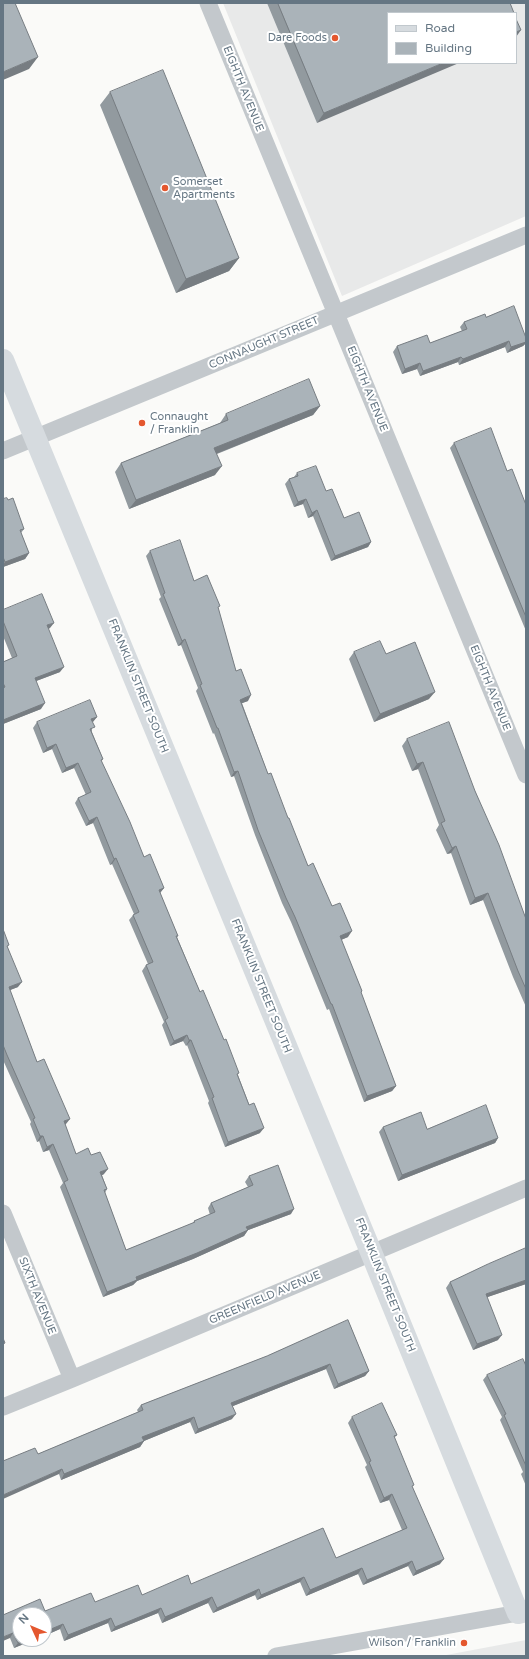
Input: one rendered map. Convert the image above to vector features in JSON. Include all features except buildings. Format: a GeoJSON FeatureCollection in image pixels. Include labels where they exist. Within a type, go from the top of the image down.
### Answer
{"type":"FeatureCollection","features":[{"type":"Feature","properties":{"kind":"street","name":"EIGHTH AVENUE"},"geometry":{"type":"LineString","coordinates":[[208,3],[526,775]]}},
{"type":"Feature","properties":{"kind":"street","name":"CONNAUGHT STREET"},"geometry":{"type":"LineString","coordinates":[[3,452],[526,235]]}},
{"type":"Feature","properties":{"kind":"street","name":"FRANKLIN STREET SOUTH"},"geometry":{"type":"LineString","coordinates":[[3,360],[371,1252],[522,1612]]}},
{"type":"Feature","properties":{"kind":"street","name":"GREENFIELD AVENUE"},"geometry":{"type":"LineString","coordinates":[[3,1407],[526,1188]]}},
{"type":"Feature","properties":{"kind":"street","name":"SIXTH AVENUE"},"geometry":{"type":"LineString","coordinates":[[3,1213],[72,1379]]}},
{"type":"Feature","properties":{"kind":"street"},"geometry":{"type":"LineString","coordinates":[[276,1656],[522,1612]]}},
{"type":"Feature","properties":{"kind":"shaded area"},"geometry":{"type":"Polygon","coordinates":[[[223,3],[526,3],[526,216],[342,296],[223,3]]]}},
{"type":"Feature","properties":{"kind":"shaded area"},"geometry":{"type":"Polygon","coordinates":[[[526,1640],[526,1656],[441,1656],[526,1640]]]}},
{"type":"Feature","properties":{"kind":"place","name":"Dare Foods"},"geometry":{"type":"Point","coordinates":[335,38]}},
{"type":"Feature","properties":{"kind":"place","name":"Somerset Apartments"},"geometry":{"type":"Point","coordinates":[165,188]}},
{"type":"Feature","properties":{"kind":"place","name":"Connaught / Franklin"},"geometry":{"type":"Point","coordinates":[142,423]}},
{"type":"Feature","properties":{"kind":"place","name":"Wilson / Franklin"},"geometry":{"type":"Point","coordinates":[464,1643]}}]}
